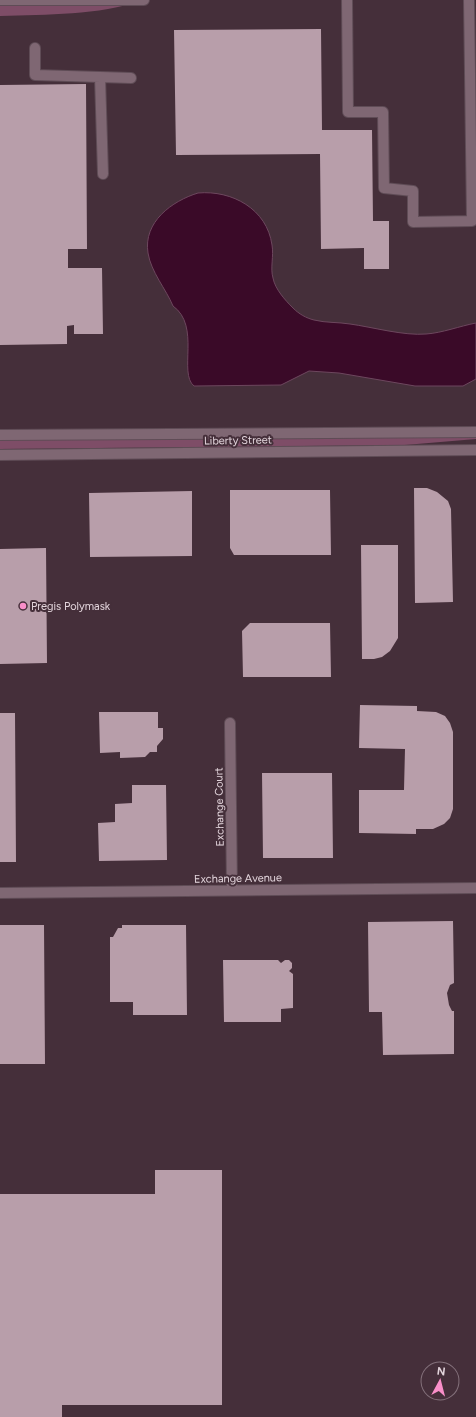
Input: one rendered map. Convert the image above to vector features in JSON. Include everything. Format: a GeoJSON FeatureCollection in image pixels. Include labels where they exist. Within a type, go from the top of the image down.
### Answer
{"type":"FeatureCollection","features":[{"type":"Feature","properties":{"kind":"street"},"geometry":{"type":"LineString","coordinates":[[0,0],[144,0]]}},
{"type":"Feature","properties":{"kind":"street"},"geometry":{"type":"LineString","coordinates":[[347,0],[348,112],[383,112],[384,188],[413,191],[413,222],[472,221],[469,0]]}},
{"type":"Feature","properties":{"kind":"street"},"geometry":{"type":"LineString","coordinates":[[35,48],[35,75],[131,78]]}},
{"type":"Feature","properties":{"kind":"street"},"geometry":{"type":"LineString","coordinates":[[100,77],[103,174]]}},
{"type":"Feature","properties":{"kind":"street","name":"Liberty Street"},"geometry":{"type":"LineString","coordinates":[[0,435],[476,432]]}},
{"type":"Feature","properties":{"kind":"street","name":"Liberty Street"},"geometry":{"type":"LineString","coordinates":[[0,455],[476,450]]}},
{"type":"Feature","properties":{"kind":"street","name":"Exchange Court"},"geometry":{"type":"LineString","coordinates":[[230,723],[232,890]]}},
{"type":"Feature","properties":{"kind":"street","name":"Exchange Avenue"},"geometry":{"type":"LineString","coordinates":[[0,893],[476,888]]}},
{"type":"Feature","properties":{"kind":"shaded area"},"geometry":{"type":"Polygon","coordinates":[[[0,0],[143,0],[90,12],[0,16],[0,0]]]}},
{"type":"Feature","properties":{"kind":"shaded area"},"geometry":{"type":"Polygon","coordinates":[[[198,193],[211,193],[235,199],[246,204],[263,221],[269,232],[272,245],[272,274],[274,282],[290,305],[305,317],[318,321],[346,323],[398,333],[417,334],[438,332],[476,323],[476,379],[463,386],[415,386],[339,373],[309,371],[281,385],[194,386],[190,380],[188,371],[188,337],[186,325],[181,315],[173,306],[155,274],[148,253],[148,242],[150,232],[161,214],[179,201],[198,193]]]}},
{"type":"Feature","properties":{"kind":"shaded area"},"geometry":{"type":"Polygon","coordinates":[[[476,436],[476,439],[405,445],[0,449],[0,440],[476,436]]]}},
{"type":"Feature","properties":{"kind":"building"},"geometry":{"type":"Polygon","coordinates":[[[321,29],[322,130],[372,130],[373,221],[389,221],[389,269],[364,269],[364,248],[321,249],[320,154],[176,155],[174,30],[321,29]]]}},
{"type":"Feature","properties":{"kind":"building"},"geometry":{"type":"Polygon","coordinates":[[[86,84],[87,249],[68,249],[68,268],[102,268],[103,334],[74,334],[74,325],[67,326],[67,344],[0,345],[0,85],[86,84]]]}},
{"type":"Feature","properties":{"kind":"building"},"geometry":{"type":"Polygon","coordinates":[[[414,488],[427,488],[437,492],[448,501],[451,509],[453,602],[415,603],[414,488]]]}},
{"type":"Feature","properties":{"kind":"building"},"geometry":{"type":"Polygon","coordinates":[[[230,490],[330,490],[331,555],[234,555],[230,548],[230,490]]]}},
{"type":"Feature","properties":{"kind":"building"},"geometry":{"type":"Polygon","coordinates":[[[192,491],[192,556],[90,557],[89,493],[192,491]]]}},
{"type":"Feature","properties":{"kind":"building"},"geometry":{"type":"Polygon","coordinates":[[[361,545],[398,545],[398,638],[390,651],[382,657],[374,659],[362,659],[361,545]]]}},
{"type":"Feature","properties":{"kind":"building","name":"Pregis Polymask"},"geometry":{"type":"Polygon","coordinates":[[[46,548],[47,663],[0,664],[0,549],[46,548]]]}},
{"type":"Feature","properties":{"kind":"building"},"geometry":{"type":"Polygon","coordinates":[[[250,623],[330,623],[331,677],[243,677],[242,631],[250,623]]]}},
{"type":"Feature","properties":{"kind":"building"},"geometry":{"type":"Polygon","coordinates":[[[360,705],[417,706],[417,711],[436,712],[445,716],[450,723],[453,732],[453,809],[450,818],[444,824],[433,829],[416,829],[416,834],[359,833],[359,790],[404,790],[405,749],[359,748],[360,705]]]}},
{"type":"Feature","properties":{"kind":"building"},"geometry":{"type":"Polygon","coordinates":[[[99,712],[158,712],[158,728],[163,728],[163,739],[157,746],[157,752],[150,752],[145,757],[120,758],[120,752],[100,753],[99,712]]]}},
{"type":"Feature","properties":{"kind":"building"},"geometry":{"type":"Polygon","coordinates":[[[0,713],[15,713],[16,862],[0,862],[0,713]]]}},
{"type":"Feature","properties":{"kind":"building"},"geometry":{"type":"Polygon","coordinates":[[[262,773],[332,773],[333,858],[263,858],[262,773]]]}},
{"type":"Feature","properties":{"kind":"building"},"geometry":{"type":"Polygon","coordinates":[[[132,785],[166,785],[167,860],[99,861],[98,823],[115,822],[115,804],[132,803],[132,785]]]}},
{"type":"Feature","properties":{"kind":"building"},"geometry":{"type":"Polygon","coordinates":[[[453,921],[454,983],[450,985],[447,993],[449,1005],[452,1011],[454,1011],[454,1054],[383,1055],[382,1012],[369,1012],[368,922],[453,921]]]}},
{"type":"Feature","properties":{"kind":"building"},"geometry":{"type":"Polygon","coordinates":[[[0,925],[44,925],[45,1064],[0,1064],[0,925]]]}},
{"type":"Feature","properties":{"kind":"building"},"geometry":{"type":"Polygon","coordinates":[[[122,925],[186,925],[187,1015],[133,1015],[133,1002],[110,1002],[110,937],[113,937],[118,928],[122,928],[122,925]]]}},
{"type":"Feature","properties":{"kind":"building"},"geometry":{"type":"Polygon","coordinates":[[[223,960],[278,960],[281,963],[285,960],[289,960],[292,963],[292,968],[289,971],[293,974],[293,1008],[281,1009],[281,1022],[224,1022],[223,960]]]}},
{"type":"Feature","properties":{"kind":"building"},"geometry":{"type":"Polygon","coordinates":[[[155,1170],[222,1170],[222,1405],[62,1405],[62,1417],[0,1417],[0,1194],[155,1194],[155,1170]]]}},
{"type":"Feature","properties":{"kind":"place","name":"Pregis Polymask"},"geometry":{"type":"Point","coordinates":[23,606]}}]}
